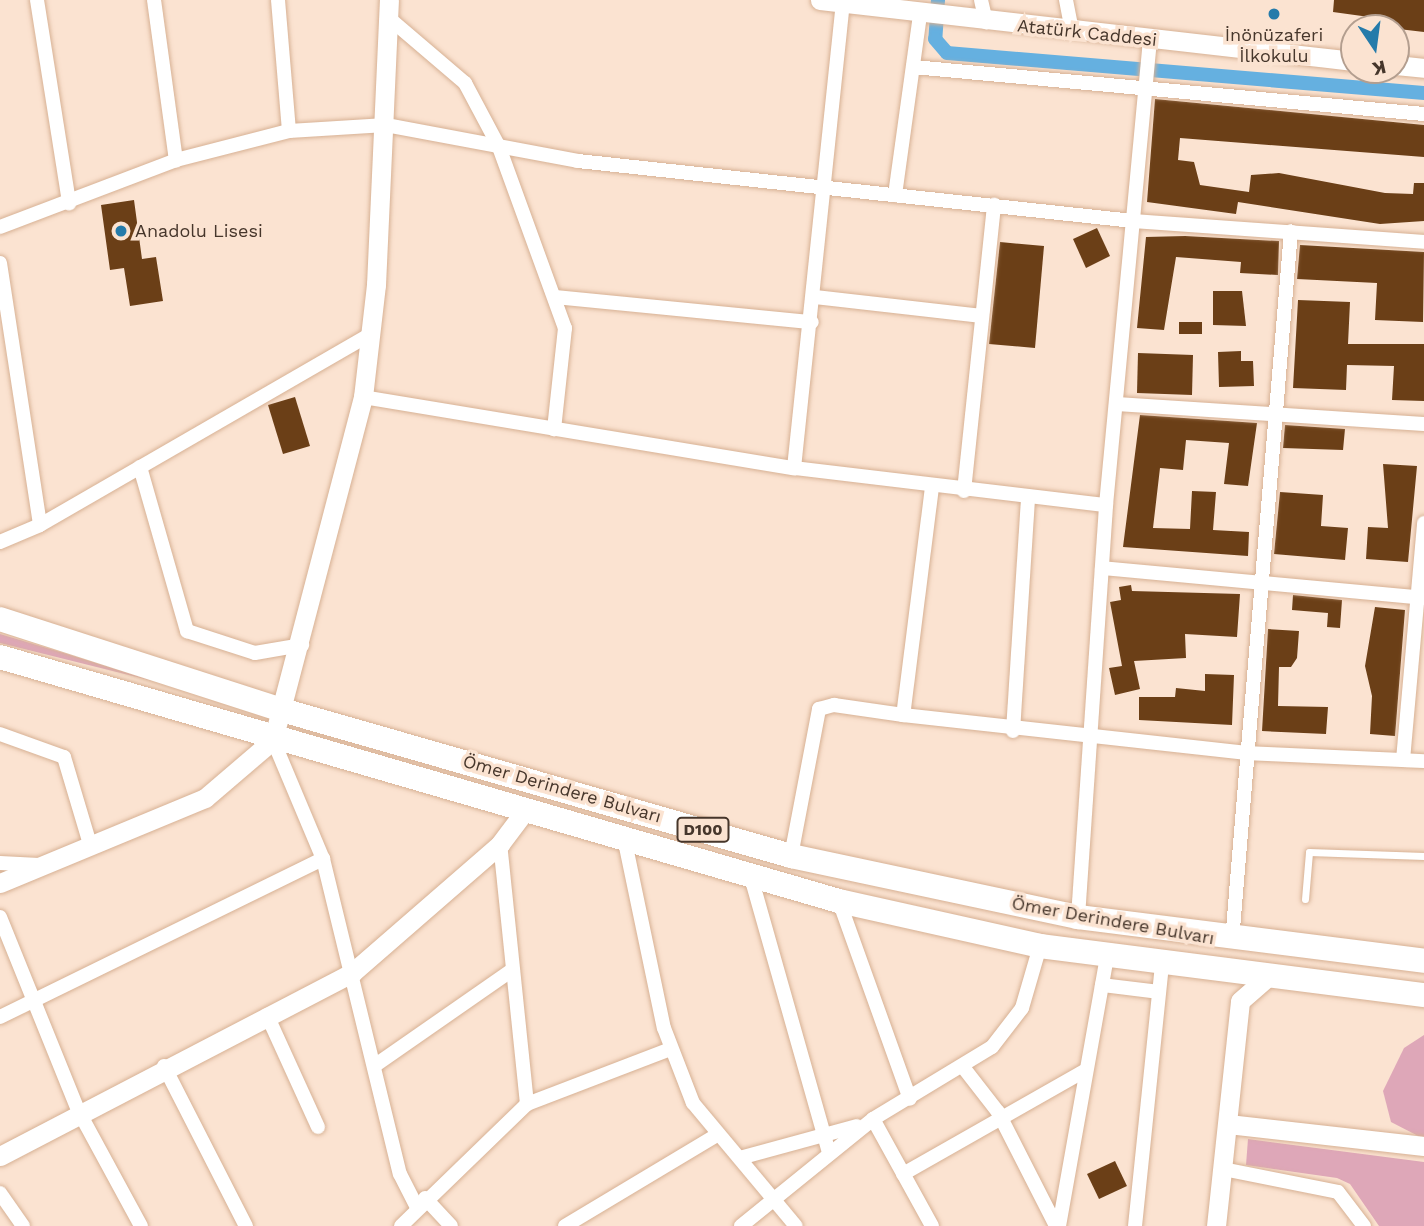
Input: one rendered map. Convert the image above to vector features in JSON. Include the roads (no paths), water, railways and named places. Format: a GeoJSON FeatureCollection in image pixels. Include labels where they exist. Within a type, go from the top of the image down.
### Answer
{"type":"FeatureCollection","features":[{"type":"Feature","properties":{"kind":"highway","name":"Ömer Derindere Bulvarı"},"geometry":{"type":"LineString","coordinates":[[0,619],[282,710],[791,856],[1078,917],[1232,942],[1424,961]]}},
{"type":"Feature","properties":{"kind":"highway","name":"Ömer Derindere Bulvarı"},"geometry":{"type":"LineString","coordinates":[[0,657],[273,740],[839,901],[1040,946],[1107,957],[1220,973],[1424,995]]}},
{"type":"Feature","properties":{"kind":"street"},"geometry":{"type":"LineString","coordinates":[[37,0],[69,204]]}},
{"type":"Feature","properties":{"kind":"street"},"geometry":{"type":"LineString","coordinates":[[154,0],[176,160]]}},
{"type":"Feature","properties":{"kind":"street"},"geometry":{"type":"LineString","coordinates":[[278,0],[289,131]]}},
{"type":"Feature","properties":{"kind":"street","name":"Atatürk Caddesi"},"geometry":{"type":"LineString","coordinates":[[820,0],[919,15],[1340,60]]}},
{"type":"Feature","properties":{"kind":"street"},"geometry":{"type":"LineString","coordinates":[[981,0],[986,22]]}},
{"type":"Feature","properties":{"kind":"street"},"geometry":{"type":"LineString","coordinates":[[1066,0],[1072,30]]}},
{"type":"Feature","properties":{"kind":"street"},"geometry":{"type":"LineString","coordinates":[[794,468],[815,298],[843,2]]}},
{"type":"Feature","properties":{"kind":"street"},"geometry":{"type":"LineString","coordinates":[[0,883],[205,798],[273,740],[302,645],[363,397],[386,124],[390,10]]}},
{"type":"Feature","properties":{"kind":"street"},"geometry":{"type":"LineString","coordinates":[[390,10],[465,83],[499,147],[565,328],[554,429]]}},
{"type":"Feature","properties":{"kind":"street"},"geometry":{"type":"LineString","coordinates":[[895,195],[919,15]]}},
{"type":"Feature","properties":{"kind":"street"},"geometry":{"type":"LineString","coordinates":[[1078,917],[1088,738],[1106,505],[1150,40]]}},
{"type":"Feature","properties":{"kind":"street"},"geometry":{"type":"LineString","coordinates":[[913,67],[1424,114]]}},
{"type":"Feature","properties":{"kind":"street"},"geometry":{"type":"LineString","coordinates":[[0,227],[69,204],[176,160],[289,131],[386,124],[499,147],[824,188],[1133,222],[1424,242]]}},
{"type":"Feature","properties":{"kind":"street"},"geometry":{"type":"LineString","coordinates":[[964,491],[994,205]]}},
{"type":"Feature","properties":{"kind":"street"},"geometry":{"type":"LineString","coordinates":[[1232,942],[1272,411],[1291,231]]}},
{"type":"Feature","properties":{"kind":"street"},"geometry":{"type":"LineString","coordinates":[[0,263],[40,525]]}},
{"type":"Feature","properties":{"kind":"street"},"geometry":{"type":"LineString","coordinates":[[555,297],[812,322]]}},
{"type":"Feature","properties":{"kind":"street"},"geometry":{"type":"LineString","coordinates":[[815,298],[982,316]]}},
{"type":"Feature","properties":{"kind":"street"},"geometry":{"type":"LineString","coordinates":[[0,542],[40,525],[370,334]]}},
{"type":"Feature","properties":{"kind":"street"},"geometry":{"type":"LineString","coordinates":[[363,397],[794,468],[964,491],[1106,505]]}},
{"type":"Feature","properties":{"kind":"street"},"geometry":{"type":"LineString","coordinates":[[1116,404],[1272,411],[1424,424]]}},
{"type":"Feature","properties":{"kind":"street"},"geometry":{"type":"LineString","coordinates":[[140,467],[187,631],[255,653],[302,645]]}},
{"type":"Feature","properties":{"kind":"street"},"geometry":{"type":"LineString","coordinates":[[903,715],[932,487]]}},
{"type":"Feature","properties":{"kind":"street"},"geometry":{"type":"LineString","coordinates":[[1013,731],[1028,496]]}},
{"type":"Feature","properties":{"kind":"street"},"geometry":{"type":"LineString","coordinates":[[1403,760],[1420,598],[1424,523]]}},
{"type":"Feature","properties":{"kind":"street"},"geometry":{"type":"LineString","coordinates":[[1102,568],[1259,585],[1420,598]]}},
{"type":"Feature","properties":{"kind":"street"},"geometry":{"type":"LineString","coordinates":[[791,856],[819,709],[834,705],[1013,731],[1245,753],[1424,761]]}},
{"type":"Feature","properties":{"kind":"street"},"geometry":{"type":"LineString","coordinates":[[0,734],[64,757],[90,844]]}},
{"type":"Feature","properties":{"kind":"street"},"geometry":{"type":"LineString","coordinates":[[273,740],[323,859],[377,1064],[400,1174],[421,1203],[451,1226]]}},
{"type":"Feature","properties":{"kind":"street"},"geometry":{"type":"LineString","coordinates":[[0,1156],[78,1110],[353,972],[500,844],[524,812]]}},
{"type":"Feature","properties":{"kind":"street"},"geometry":{"type":"LineString","coordinates":[[625,842],[670,1049],[693,1103],[717,1135],[775,1194],[796,1226]]}},
{"type":"Feature","properties":{"kind":"street"},"geometry":{"type":"LineString","coordinates":[[500,844],[527,1104]]}},
{"type":"Feature","properties":{"kind":"street"},"geometry":{"type":"LineString","coordinates":[[0,1017],[323,859]]}},
{"type":"Feature","properties":{"kind":"street"},"geometry":{"type":"LineString","coordinates":[[0,863],[41,865]]}},
{"type":"Feature","properties":{"kind":"street"},"geometry":{"type":"LineString","coordinates":[[751,877],[829,1152]]}},
{"type":"Feature","properties":{"kind":"street"},"geometry":{"type":"LineString","coordinates":[[839,901],[911,1099]]}},
{"type":"Feature","properties":{"kind":"street"},"geometry":{"type":"LineString","coordinates":[[0,917],[78,1110],[141,1226]]}},
{"type":"Feature","properties":{"kind":"street"},"geometry":{"type":"LineString","coordinates":[[741,1226],[775,1194],[869,1121],[911,1099],[992,1047],[1022,1008],[1040,946]]}},
{"type":"Feature","properties":{"kind":"street"},"geometry":{"type":"LineString","coordinates":[[1058,1226],[1084,1071],[1107,957]]}},
{"type":"Feature","properties":{"kind":"street"},"geometry":{"type":"LineString","coordinates":[[1135,1226],[1162,965]]}},
{"type":"Feature","properties":{"kind":"street"},"geometry":{"type":"LineString","coordinates":[[377,1064],[512,970]]}},
{"type":"Feature","properties":{"kind":"street"},"geometry":{"type":"LineString","coordinates":[[1216,1226],[1240,1001],[1220,973]]}},
{"type":"Feature","properties":{"kind":"street"},"geometry":{"type":"LineString","coordinates":[[1240,1001],[1266,978]]}},
{"type":"Feature","properties":{"kind":"street"},"geometry":{"type":"LineString","coordinates":[[1102,985],[1159,992]]}},
{"type":"Feature","properties":{"kind":"street"},"geometry":{"type":"LineString","coordinates":[[267,1015],[318,1127]]}},
{"type":"Feature","properties":{"kind":"street"},"geometry":{"type":"LineString","coordinates":[[401,1226],[421,1203],[527,1104],[670,1049]]}},
{"type":"Feature","properties":{"kind":"street"},"geometry":{"type":"LineString","coordinates":[[164,1066],[246,1226]]}},
{"type":"Feature","properties":{"kind":"street"},"geometry":{"type":"LineString","coordinates":[[963,1067],[1002,1119],[1058,1226]]}},
{"type":"Feature","properties":{"kind":"street"},"geometry":{"type":"LineString","coordinates":[[903,1174],[1084,1071]]}},
{"type":"Feature","properties":{"kind":"street"},"geometry":{"type":"LineString","coordinates":[[740,1158],[869,1121]]}},
{"type":"Feature","properties":{"kind":"street"},"geometry":{"type":"LineString","coordinates":[[869,1121],[932,1226]]}},
{"type":"Feature","properties":{"kind":"street"},"geometry":{"type":"LineString","coordinates":[[1228,1124],[1424,1146]]}},
{"type":"Feature","properties":{"kind":"street"},"geometry":{"type":"LineString","coordinates":[[565,1226],[717,1135]]}},
{"type":"Feature","properties":{"kind":"street"},"geometry":{"type":"LineString","coordinates":[[1223,1169],[1333,1189],[1350,1202],[1364,1226]]}},
{"type":"Feature","properties":{"kind":"street"},"geometry":{"type":"LineString","coordinates":[[0,1194],[23,1226]]}},
{"type":"Feature","properties":{"kind":"lane"},"geometry":{"type":"LineString","coordinates":[[1304,900],[1309,852],[1424,856]]}},
{"type":"Feature","properties":{"kind":"waterway"},"geometry":{"type":"LineString","coordinates":[[938,0],[935,39],[947,53],[1424,93]]}},
{"type":"Feature","properties":{"kind":"place","name":"İnönüzaferi İlkokulu"},"geometry":{"type":"Point","coordinates":[1274,14]}},
{"type":"Feature","properties":{"kind":"place","name":"Anadolu Lisesi"},"geometry":{"type":"Point","coordinates":[121,231]}}]}
